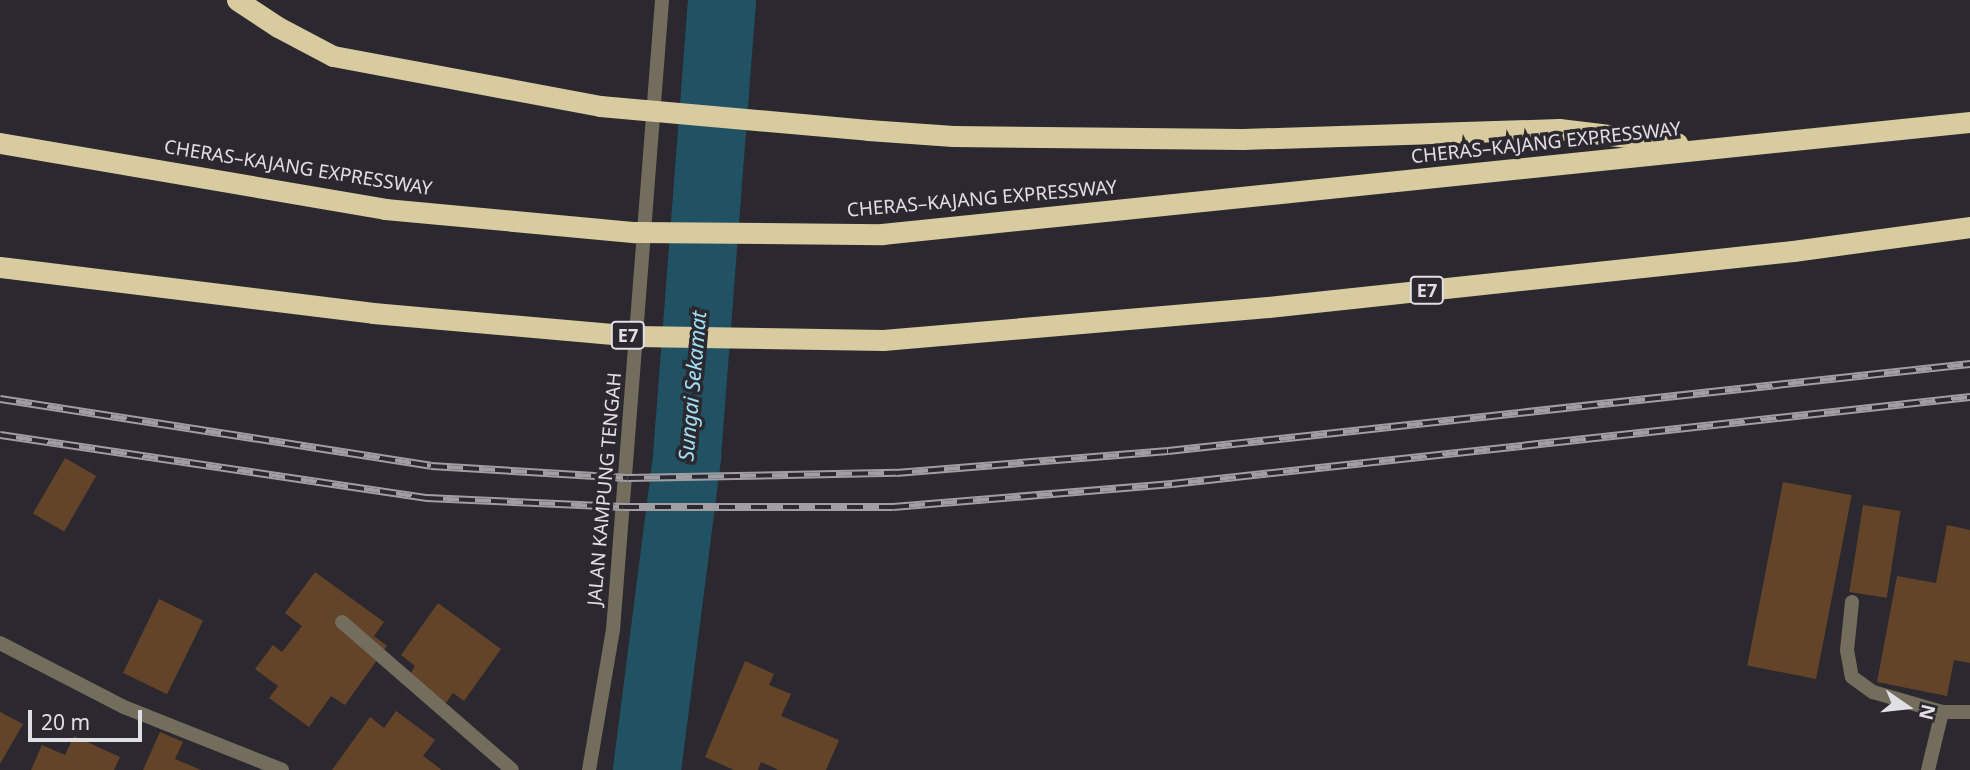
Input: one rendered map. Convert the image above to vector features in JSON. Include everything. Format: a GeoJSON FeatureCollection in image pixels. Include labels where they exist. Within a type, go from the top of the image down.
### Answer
{"type":"FeatureCollection","features":[{"type":"Feature","properties":{"kind":"highway"},"geometry":{"type":"LineString","coordinates":[[237,0],[278,27],[334,57],[600,106],[953,136],[1243,139],[1559,129],[1717,148]]}},
{"type":"Feature","properties":{"kind":"highway","name":"CHERAS–KAJANG EXPRESSWAY"},"geometry":{"type":"LineString","coordinates":[[0,143],[385,209],[635,232],[882,234],[1970,122]]}},
{"type":"Feature","properties":{"kind":"highway","name":"E7"},"geometry":{"type":"LineString","coordinates":[[0,267],[373,313],[635,336],[883,340],[1268,307],[1793,251],[1970,227]]}},
{"type":"Feature","properties":{"kind":"street","name":"JALAN KAMPUNG TENGAH"},"geometry":{"type":"LineString","coordinates":[[589,770],[613,630],[662,0]]}},
{"type":"Feature","properties":{"kind":"street"},"geometry":{"type":"LineString","coordinates":[[1852,602],[1847,650],[1852,677],[1873,692],[1942,712],[1970,712]]}},
{"type":"Feature","properties":{"kind":"street"},"geometry":{"type":"LineString","coordinates":[[342,622],[512,770]]}},
{"type":"Feature","properties":{"kind":"street"},"geometry":{"type":"LineString","coordinates":[[0,643],[124,707],[282,770]]}},
{"type":"Feature","properties":{"kind":"street"},"geometry":{"type":"LineString","coordinates":[[1928,770],[1942,712]]}},
{"type":"Feature","properties":{"kind":"building"},"geometry":{"type":"Polygon","coordinates":[[[65,458],[96,476],[64,531],[33,513],[65,458]]]}},
{"type":"Feature","properties":{"kind":"building"},"geometry":{"type":"Polygon","coordinates":[[[1783,482],[1852,495],[1816,679],[1747,666],[1783,482]]]}},
{"type":"Feature","properties":{"kind":"building"},"geometry":{"type":"Polygon","coordinates":[[[1863,505],[1901,511],[1887,598],[1849,592],[1863,505]]]}},
{"type":"Feature","properties":{"kind":"building"},"geometry":{"type":"Polygon","coordinates":[[[1947,525],[1970,530],[1970,663],[1954,660],[1947,696],[1877,682],[1897,576],[1936,583],[1947,525]]]}},
{"type":"Feature","properties":{"kind":"building"},"geometry":{"type":"Polygon","coordinates":[[[315,572],[384,622],[374,636],[387,646],[345,705],[331,696],[309,727],[269,698],[278,686],[255,669],[273,645],[282,652],[302,626],[285,613],[315,572]]]}},
{"type":"Feature","properties":{"kind":"building"},"geometry":{"type":"Polygon","coordinates":[[[159,599],[203,620],[167,694],[123,673],[159,599]]]}},
{"type":"Feature","properties":{"kind":"building"},"geometry":{"type":"Polygon","coordinates":[[[438,603],[501,649],[464,701],[453,693],[446,703],[409,676],[415,666],[401,655],[438,603]]]}},
{"type":"Feature","properties":{"kind":"building"},"geometry":{"type":"Polygon","coordinates":[[[745,661],[774,674],[769,685],[791,694],[781,716],[839,740],[826,770],[779,770],[761,762],[758,770],[734,770],[705,757],[745,661]]]}},
{"type":"Feature","properties":{"kind":"building"},"geometry":{"type":"Polygon","coordinates":[[[396,711],[435,740],[423,756],[442,770],[332,770],[370,717],[384,728],[396,711]]]}},
{"type":"Feature","properties":{"kind":"building"},"geometry":{"type":"Polygon","coordinates":[[[0,712],[23,724],[0,764],[0,712]]]}},
{"type":"Feature","properties":{"kind":"building"},"geometry":{"type":"Polygon","coordinates":[[[160,732],[183,742],[175,759],[201,770],[143,770],[160,732]]]}},
{"type":"Feature","properties":{"kind":"building"},"geometry":{"type":"Polygon","coordinates":[[[74,736],[120,757],[114,770],[31,770],[42,745],[65,755],[74,736]]]}},
{"type":"Feature","properties":{"kind":"waterway","name":"Sungai Sekamat"},"geometry":{"type":"LineString","coordinates":[[647,770],[687,456],[722,0]]}},
{"type":"Feature","properties":{"kind":"railway"},"geometry":{"type":"LineString","coordinates":[[0,399],[431,466],[628,478],[896,473],[1168,451],[1970,364]]}},
{"type":"Feature","properties":{"kind":"railway"},"geometry":{"type":"LineString","coordinates":[[0,435],[427,498],[623,507],[893,507],[1172,484],[1970,397]]}}]}
